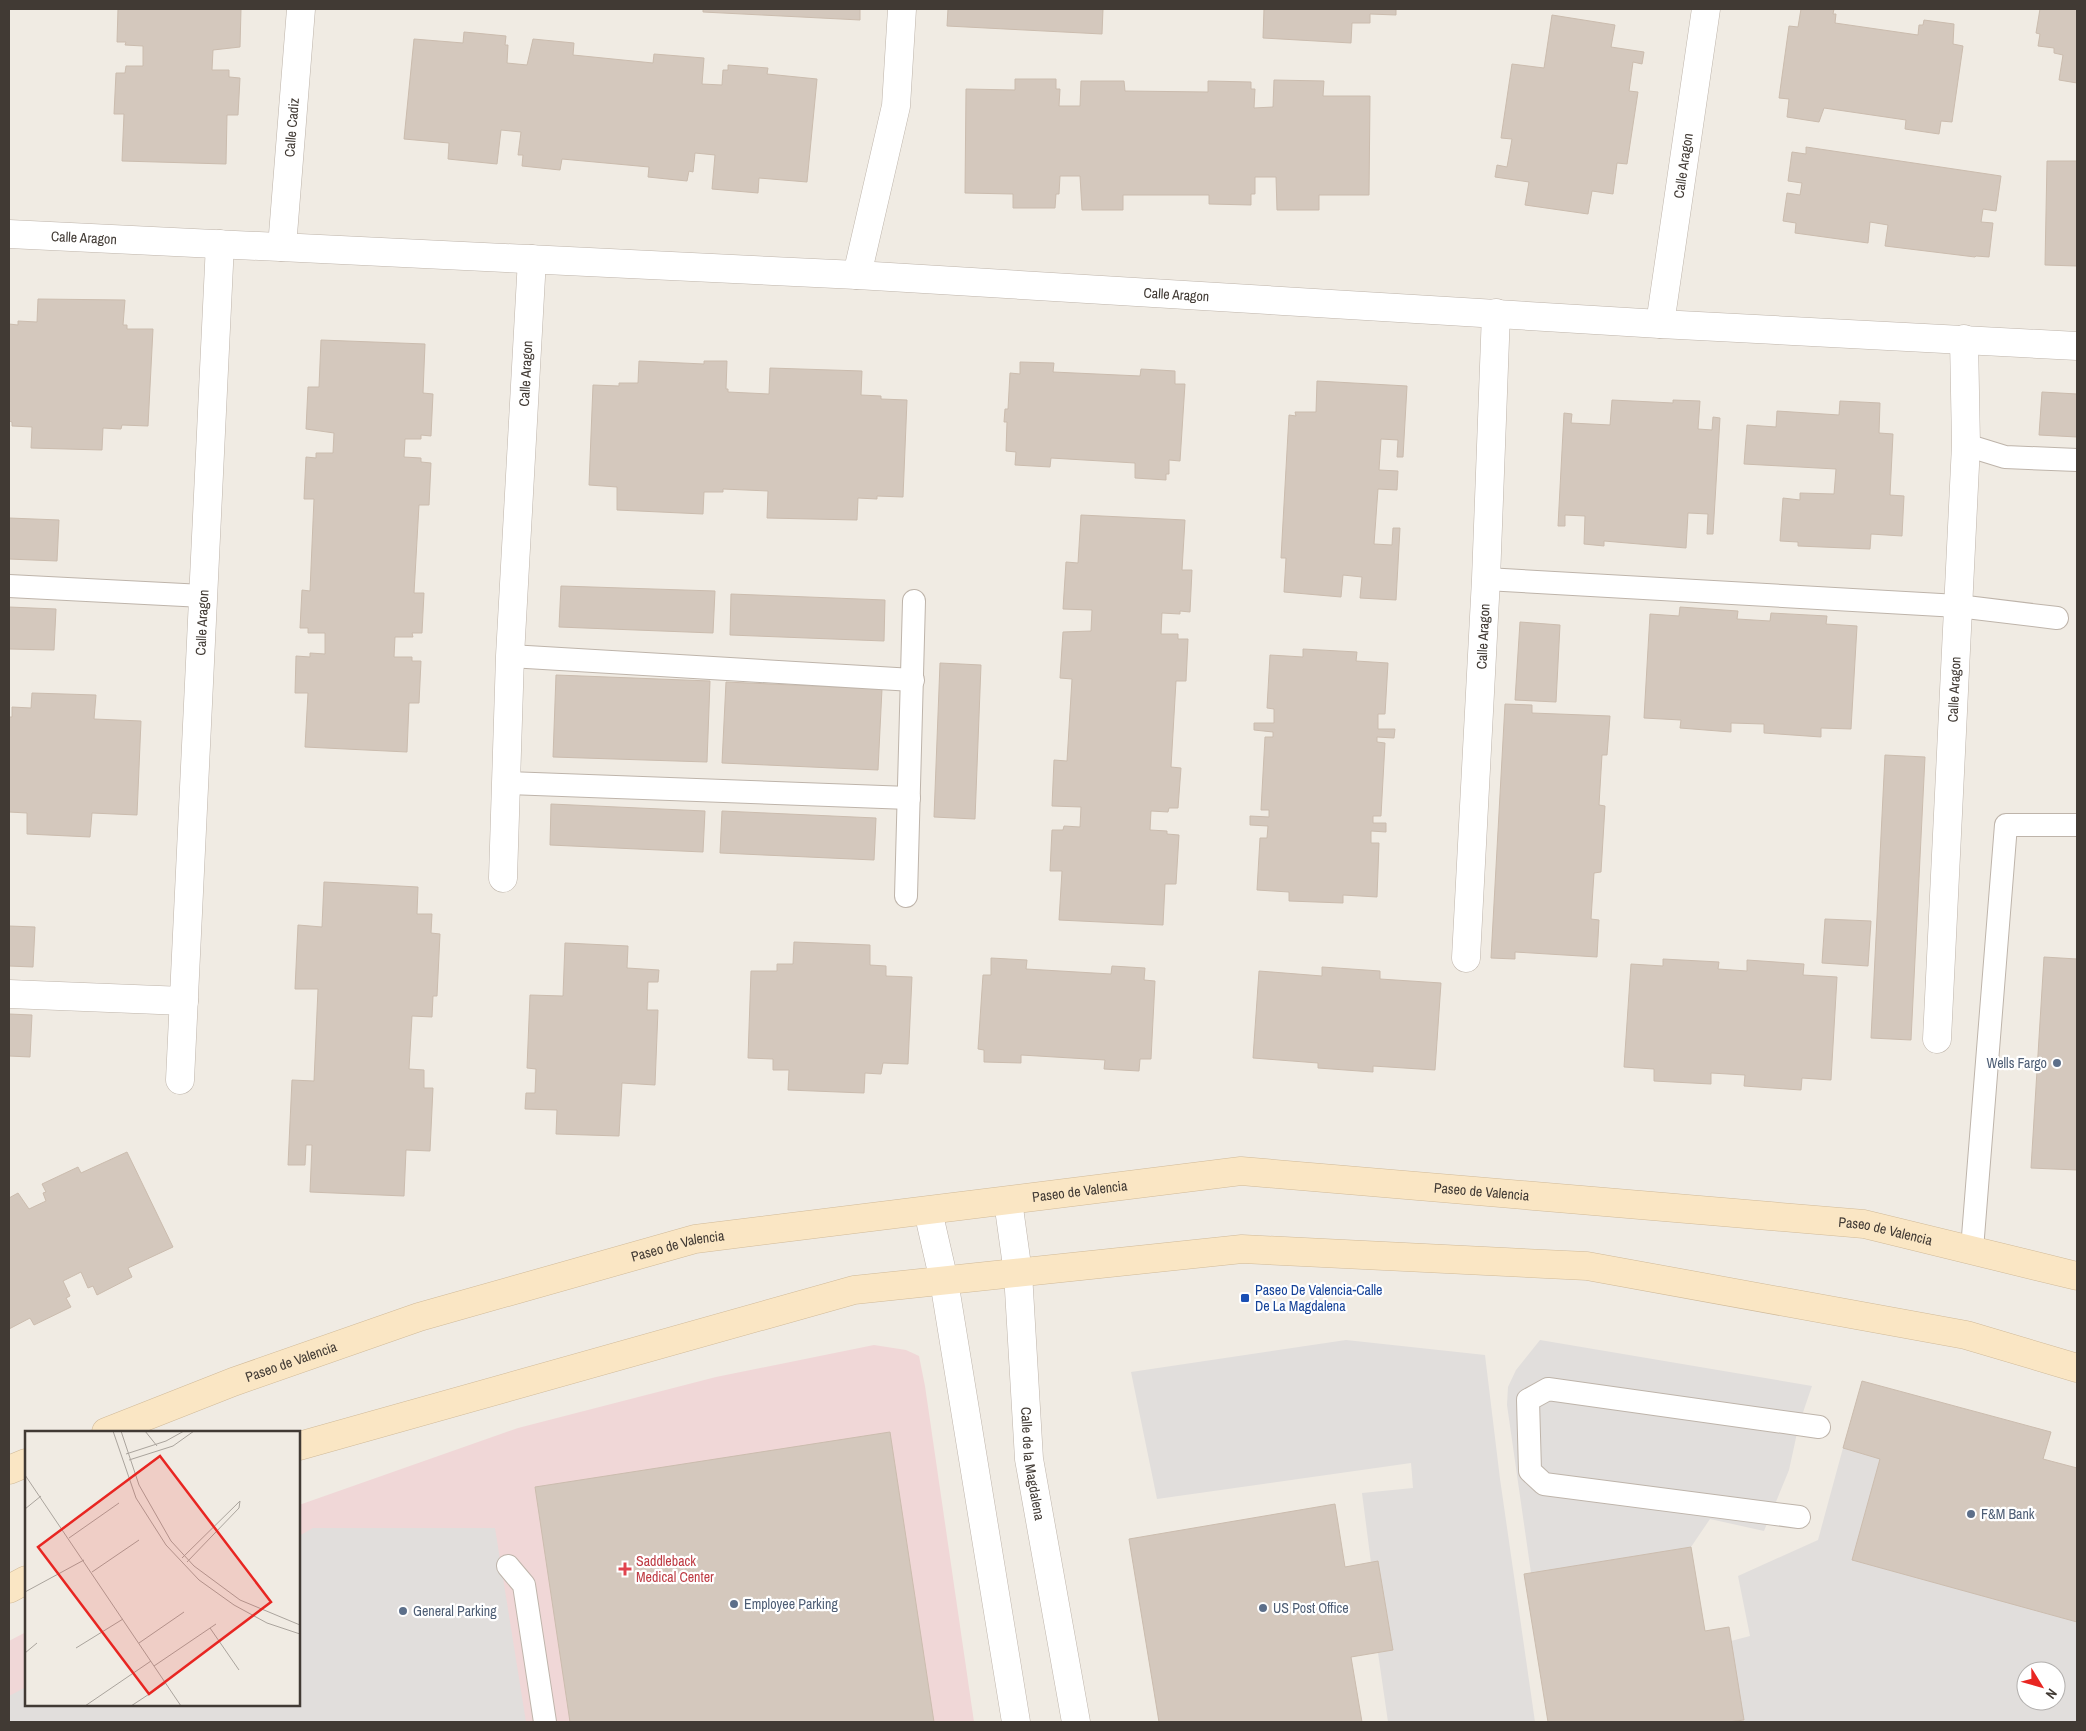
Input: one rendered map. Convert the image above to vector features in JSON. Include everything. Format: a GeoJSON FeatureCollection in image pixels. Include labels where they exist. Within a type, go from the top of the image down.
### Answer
{"type":"FeatureCollection","features":[{"type":"Feature","properties":{"kind":"main road","name":"Paseo de Valencia"},"geometry":{"type":"LineString","coordinates":[[109,1431],[233,1382],[419,1317],[695,1238],[928,1211],[1241,1171],[1864,1224],[2077,1276]]}},
{"type":"Feature","properties":{"kind":"main road"},"geometry":{"type":"LineString","coordinates":[[300,1446],[854,1290],[1242,1249],[1587,1266],[1966,1336],[2077,1368]]}},
{"type":"Feature","properties":{"kind":"main road"},"geometry":{"type":"LineString","coordinates":[[9,1470],[25,1463]]}},
{"type":"Feature","properties":{"kind":"main road"},"geometry":{"type":"LineString","coordinates":[[9,1589],[25,1581]]}},
{"type":"Feature","properties":{"kind":"street","name":"Calle Cadiz"},"geometry":{"type":"LineString","coordinates":[[282,247],[301,9]]}},
{"type":"Feature","properties":{"kind":"street"},"geometry":{"type":"LineString","coordinates":[[857,275],[896,106],[902,9]]}},
{"type":"Feature","properties":{"kind":"street","name":"Calle Aragon"},"geometry":{"type":"LineString","coordinates":[[1660,324],[1706,9]]}},
{"type":"Feature","properties":{"kind":"street","name":"Calle Aragon"},"geometry":{"type":"LineString","coordinates":[[9,234],[857,275],[1496,312],[1660,324],[2077,346]]}},
{"type":"Feature","properties":{"kind":"street","name":"Calle Aragon"},"geometry":{"type":"LineString","coordinates":[[180,1080],[220,244]]}},
{"type":"Feature","properties":{"kind":"street","name":"Calle Aragon"},"geometry":{"type":"LineString","coordinates":[[502,878],[510,656],[532,259]]}},
{"type":"Feature","properties":{"kind":"street","name":"Calle Aragon"},"geometry":{"type":"LineString","coordinates":[[1466,958],[1486,579],[1496,312]]}},
{"type":"Feature","properties":{"kind":"street","name":"Calle Aragon"},"geometry":{"type":"LineString","coordinates":[[1937,1039],[1966,445],[1964,339]]}},
{"type":"Feature","properties":{"kind":"street"},"geometry":{"type":"LineString","coordinates":[[9,994],[184,1001]]}},
{"type":"Feature","properties":{"kind":"street","name":"Calle de la Magdalena"},"geometry":{"type":"LineString","coordinates":[[1008,1201],[1018,1273],[1029,1459],[1076,1722]]}},
{"type":"Feature","properties":{"kind":"street"},"geometry":{"type":"LineString","coordinates":[[928,1211],[944,1280],[1016,1722]]}},
{"type":"Feature","properties":{"kind":"lane"},"geometry":{"type":"LineString","coordinates":[[1966,445],[2005,457],[2077,460]]}},
{"type":"Feature","properties":{"kind":"lane"},"geometry":{"type":"LineString","coordinates":[[1486,579],[1958,606],[2057,618]]}},
{"type":"Feature","properties":{"kind":"lane"},"geometry":{"type":"LineString","coordinates":[[9,586],[203,596]]}},
{"type":"Feature","properties":{"kind":"lane"},"geometry":{"type":"LineString","coordinates":[[906,896],[914,601]]}},
{"type":"Feature","properties":{"kind":"lane"},"geometry":{"type":"LineString","coordinates":[[510,656],[913,680]]}},
{"type":"Feature","properties":{"kind":"lane"},"geometry":{"type":"LineString","coordinates":[[505,783],[909,798]]}},
{"type":"Feature","properties":{"kind":"lane"},"geometry":{"type":"LineString","coordinates":[[1972,1249],[2006,825],[2077,825]]}},
{"type":"Feature","properties":{"kind":"lane"},"geometry":{"type":"LineString","coordinates":[[1799,1517],[1544,1484],[1530,1471],[1528,1400],[1548,1389],[1819,1427]]}},
{"type":"Feature","properties":{"kind":"lane"},"geometry":{"type":"LineString","coordinates":[[508,1566],[524,1585],[545,1722]]}},
{"type":"Feature","properties":{"kind":"shaded area"},"geometry":{"type":"Polygon","coordinates":[[[1346,1340],[1485,1355],[1500,1479],[1535,1722],[1388,1722],[1378,1653],[1393,1649],[1378,1562],[1371,1563],[1362,1493],[1413,1488],[1411,1463],[1157,1499],[1131,1372],[1346,1340]]]}},
{"type":"Feature","properties":{"kind":"shaded area"},"geometry":{"type":"Polygon","coordinates":[[[1540,1340],[1812,1386],[1799,1424],[1789,1470],[1764,1531],[1710,1519],[1691,1547],[1531,1573],[1507,1405],[1508,1387],[1516,1370],[1540,1340]]]}},
{"type":"Feature","properties":{"kind":"shaded area","name":"Saddleback Medical Center"},"geometry":{"type":"Polygon","coordinates":[[[874,1345],[906,1350],[919,1356],[974,1722],[9,1722],[9,1641],[25,1633],[25,1706],[300,1706],[300,1505],[518,1428],[716,1377],[874,1345]]]}},
{"type":"Feature","properties":{"kind":"shaded area"},"geometry":{"type":"Polygon","coordinates":[[[1843,1448],[1880,1459],[1852,1560],[2077,1622],[2077,1722],[1744,1722],[1731,1641],[1750,1636],[1738,1576],[1818,1540],[1843,1448]]]}},
{"type":"Feature","properties":{"kind":"shaded area","name":"General Parking"},"geometry":{"type":"Polygon","coordinates":[[[313,1528],[495,1528],[526,1722],[9,1722],[9,1696],[25,1688],[25,1706],[300,1706],[300,1535],[313,1528]]]}},
{"type":"Feature","properties":{"kind":"building"},"geometry":{"type":"Polygon","coordinates":[[[118,9],[241,9],[240,47],[213,50],[212,70],[229,70],[229,77],[240,78],[238,115],[227,115],[226,164],[122,161],[124,114],[114,114],[116,73],[125,73],[126,66],[143,66],[143,46],[125,45],[126,42],[117,42],[118,9]]]}},
{"type":"Feature","properties":{"kind":"building"},"geometry":{"type":"Polygon","coordinates":[[[703,9],[860,9],[860,20],[703,12],[703,9]]]}},
{"type":"Feature","properties":{"kind":"building"},"geometry":{"type":"Polygon","coordinates":[[[948,9],[1103,9],[1102,34],[947,26],[948,9]]]}},
{"type":"Feature","properties":{"kind":"building"},"geometry":{"type":"Polygon","coordinates":[[[1264,9],[1396,9],[1396,15],[1370,14],[1370,23],[1352,23],[1351,43],[1263,38],[1264,9]]]}},
{"type":"Feature","properties":{"kind":"building"},"geometry":{"type":"Polygon","coordinates":[[[1801,9],[1834,9],[1833,14],[1836,14],[1835,23],[1918,35],[1919,25],[1923,25],[1924,20],[1954,24],[1953,44],[1963,46],[1952,122],[1941,121],[1939,134],[1905,129],[1906,120],[1824,108],[1819,122],[1787,117],[1789,99],[1779,98],[1789,26],[1798,27],[1801,9]]]}},
{"type":"Feature","properties":{"kind":"building"},"geometry":{"type":"Polygon","coordinates":[[[2040,9],[2077,9],[2077,83],[2059,80],[2063,55],[2054,53],[2054,48],[2038,46],[2040,34],[2036,33],[2040,9]]]}},
{"type":"Feature","properties":{"kind":"building"},"geometry":{"type":"Polygon","coordinates":[[[1552,15],[1615,25],[1611,47],[1644,52],[1642,64],[1633,62],[1629,91],[1638,92],[1627,164],[1617,163],[1613,194],[1592,191],[1588,214],[1525,205],[1529,182],[1495,177],[1497,165],[1507,167],[1512,139],[1501,138],[1512,64],[1544,68],[1552,15]]]}},
{"type":"Feature","properties":{"kind":"building"},"geometry":{"type":"Polygon","coordinates":[[[464,32],[506,36],[505,45],[508,45],[507,63],[527,65],[533,39],[574,43],[573,55],[653,63],[654,54],[704,58],[702,84],[722,85],[723,70],[728,70],[728,65],[768,68],[767,74],[817,79],[807,182],[759,178],[758,193],[712,189],[715,155],[695,153],[693,172],[689,171],[687,181],[648,177],[649,167],[562,159],[560,170],[522,166],[523,155],[518,155],[521,132],[501,130],[497,164],[448,159],[449,143],[404,139],[414,39],[463,43],[464,32]]]}},
{"type":"Feature","properties":{"kind":"building"},"geometry":{"type":"Polygon","coordinates":[[[1015,79],[1056,79],[1056,89],[1060,89],[1059,106],[1080,106],[1081,81],[1124,81],[1125,91],[1208,92],[1208,81],[1251,82],[1251,89],[1255,89],[1254,108],[1273,107],[1274,80],[1324,81],[1323,96],[1370,96],[1369,195],[1319,195],[1319,210],[1277,210],[1276,177],[1255,177],[1255,194],[1251,194],[1251,205],[1209,204],[1209,195],[1123,195],[1123,210],[1082,210],[1080,176],[1060,176],[1059,194],[1056,194],[1055,208],[1013,208],[1013,194],[965,193],[966,89],[1015,90],[1015,79]]]}},
{"type":"Feature","properties":{"kind":"building"},"geometry":{"type":"Polygon","coordinates":[[[1806,147],[2001,176],[1996,211],[1983,209],[1981,222],[1993,223],[1989,257],[1885,246],[1888,225],[1870,222],[1868,243],[1795,233],[1796,223],[1783,221],[1787,193],[1800,195],[1802,183],[1788,181],[1792,152],[1806,154],[1806,147]]]}},
{"type":"Feature","properties":{"kind":"building"},"geometry":{"type":"Polygon","coordinates":[[[2047,161],[2077,161],[2077,266],[2045,265],[2047,161]]]}},
{"type":"Feature","properties":{"kind":"building"},"geometry":{"type":"Polygon","coordinates":[[[38,299],[125,300],[123,325],[127,325],[127,329],[153,329],[148,426],[122,425],[121,429],[103,428],[102,450],[31,448],[32,427],[12,426],[12,422],[9,421],[9,324],[18,325],[18,321],[37,322],[38,299]]]}},
{"type":"Feature","properties":{"kind":"building"},"geometry":{"type":"Polygon","coordinates":[[[321,340],[425,344],[423,393],[433,394],[431,436],[421,435],[421,439],[405,439],[404,457],[421,458],[421,462],[431,463],[429,505],[419,505],[414,593],[424,593],[422,633],[412,633],[413,637],[395,637],[394,657],[412,657],[412,661],[421,661],[419,703],[409,703],[407,752],[305,747],[308,693],[295,693],[296,656],[310,657],[310,653],[325,654],[325,633],[308,633],[308,628],[300,628],[302,590],[310,591],[314,499],[304,499],[306,457],[316,458],[316,453],[333,453],[334,433],[306,429],[308,387],[319,387],[321,340]]]}},
{"type":"Feature","properties":{"kind":"building"},"geometry":{"type":"Polygon","coordinates":[[[639,361],[704,364],[704,361],[727,361],[726,389],[728,389],[728,392],[769,394],[770,368],[862,371],[861,395],[881,396],[881,399],[907,400],[903,497],[877,496],[877,499],[858,498],[857,520],[767,518],[768,491],[723,489],[723,492],[704,492],[703,514],[617,510],[617,487],[589,485],[593,385],[619,386],[619,383],[638,383],[639,361]]]}},
{"type":"Feature","properties":{"kind":"building"},"geometry":{"type":"Polygon","coordinates":[[[1020,362],[1054,363],[1053,372],[1140,376],[1141,369],[1175,371],[1175,384],[1185,384],[1180,461],[1169,460],[1169,474],[1166,474],[1166,480],[1135,478],[1135,463],[1051,458],[1050,467],[1015,465],[1016,452],[1006,451],[1007,422],[1004,422],[1005,409],[1008,409],[1010,373],[1020,374],[1020,362]]]}},
{"type":"Feature","properties":{"kind":"building"},"geometry":{"type":"Polygon","coordinates":[[[1317,381],[1407,386],[1403,457],[1397,457],[1398,440],[1381,439],[1379,470],[1398,471],[1397,490],[1378,489],[1374,544],[1392,545],[1393,528],[1400,528],[1396,600],[1360,598],[1362,577],[1343,575],[1341,597],[1284,592],[1286,558],[1281,558],[1289,415],[1296,416],[1295,412],[1316,412],[1317,381]]]}},
{"type":"Feature","properties":{"kind":"building"},"geometry":{"type":"Polygon","coordinates":[[[2042,392],[2077,394],[2077,437],[2039,435],[2042,392]]]}},
{"type":"Feature","properties":{"kind":"building"},"geometry":{"type":"Polygon","coordinates":[[[1612,400],[1673,403],[1673,400],[1700,401],[1698,429],[1712,430],[1713,417],[1720,418],[1713,534],[1707,534],[1708,514],[1688,513],[1686,548],[1604,541],[1604,546],[1584,544],[1585,516],[1565,515],[1565,526],[1558,526],[1564,413],[1572,414],[1571,423],[1610,425],[1612,400]]]}},
{"type":"Feature","properties":{"kind":"building"},"geometry":{"type":"Polygon","coordinates":[[[1840,401],[1880,403],[1879,433],[1893,434],[1890,495],[1904,496],[1902,536],[1871,534],[1870,549],[1798,546],[1798,542],[1780,541],[1783,498],[1800,500],[1800,493],[1834,494],[1836,469],[1744,464],[1747,425],[1776,427],[1777,411],[1839,415],[1840,401]]]}},
{"type":"Feature","properties":{"kind":"building"},"geometry":{"type":"Polygon","coordinates":[[[1081,515],[1185,520],[1182,570],[1192,570],[1190,612],[1180,611],[1180,614],[1162,613],[1161,634],[1178,634],[1178,639],[1188,639],[1186,681],[1176,681],[1171,767],[1181,768],[1178,808],[1169,808],[1168,812],[1151,811],[1150,830],[1167,831],[1167,834],[1179,835],[1176,884],[1165,884],[1163,925],[1059,920],[1062,871],[1050,871],[1052,830],[1063,830],[1064,826],[1080,827],[1081,807],[1052,806],[1054,760],[1067,761],[1072,679],[1060,678],[1063,632],[1091,631],[1092,610],[1063,609],[1066,562],[1078,563],[1081,515]]]}},
{"type":"Feature","properties":{"kind":"building"},"geometry":{"type":"Polygon","coordinates":[[[9,518],[59,520],[57,561],[9,559],[9,518]]]}},
{"type":"Feature","properties":{"kind":"building"},"geometry":{"type":"Polygon","coordinates":[[[561,586],[715,591],[713,633],[559,627],[561,586]]]}},
{"type":"Feature","properties":{"kind":"building"},"geometry":{"type":"Polygon","coordinates":[[[731,594],[885,600],[884,641],[730,635],[731,594]]]}},
{"type":"Feature","properties":{"kind":"building"},"geometry":{"type":"Polygon","coordinates":[[[9,607],[56,609],[54,650],[9,649],[9,607]]]}},
{"type":"Feature","properties":{"kind":"building"},"geometry":{"type":"Polygon","coordinates":[[[1680,607],[1738,611],[1737,619],[1770,621],[1771,613],[1827,616],[1826,624],[1857,626],[1851,729],[1821,728],[1821,737],[1764,733],[1764,724],[1731,723],[1731,732],[1680,728],[1681,720],[1644,718],[1650,614],[1679,616],[1680,607]]]}},
{"type":"Feature","properties":{"kind":"building"},"geometry":{"type":"Polygon","coordinates":[[[1520,622],[1560,625],[1556,702],[1515,700],[1520,622]]]}},
{"type":"Feature","properties":{"kind":"building"},"geometry":{"type":"Polygon","coordinates":[[[1303,649],[1357,652],[1356,661],[1388,663],[1385,714],[1378,714],[1378,729],[1395,729],[1394,738],[1377,737],[1377,742],[1385,743],[1381,816],[1373,816],[1373,823],[1386,823],[1386,832],[1371,831],[1371,843],[1379,843],[1377,897],[1343,895],[1343,903],[1289,901],[1289,892],[1257,890],[1260,838],[1267,838],[1268,826],[1250,825],[1250,816],[1269,817],[1269,810],[1261,810],[1265,737],[1273,737],[1273,732],[1254,730],[1254,723],[1274,723],[1274,709],[1267,708],[1270,655],[1303,657],[1303,649]]]}},
{"type":"Feature","properties":{"kind":"building"},"geometry":{"type":"Polygon","coordinates":[[[940,663],[981,665],[975,819],[934,817],[940,663]]]}},
{"type":"Feature","properties":{"kind":"building"},"geometry":{"type":"Polygon","coordinates":[[[556,675],[710,681],[707,762],[553,757],[556,675]]]}},
{"type":"Feature","properties":{"kind":"building"},"geometry":{"type":"Polygon","coordinates":[[[726,682],[882,689],[878,770],[722,763],[726,682]]]}},
{"type":"Feature","properties":{"kind":"building"},"geometry":{"type":"Polygon","coordinates":[[[32,693],[96,695],[94,719],[141,721],[137,815],[92,813],[90,837],[27,834],[27,813],[9,812],[9,717],[12,717],[12,707],[31,708],[32,693]]]}},
{"type":"Feature","properties":{"kind":"building"},"geometry":{"type":"Polygon","coordinates":[[[1505,704],[1532,705],[1532,713],[1610,716],[1607,755],[1602,755],[1599,805],[1605,806],[1601,872],[1594,873],[1591,919],[1599,920],[1597,957],[1515,952],[1515,959],[1491,958],[1505,704]]]}},
{"type":"Feature","properties":{"kind":"building"},"geometry":{"type":"Polygon","coordinates":[[[1885,755],[1925,757],[1911,1040],[1871,1038],[1885,755]]]}},
{"type":"Feature","properties":{"kind":"building"},"geometry":{"type":"Polygon","coordinates":[[[551,804],[705,811],[703,852],[550,845],[551,804]]]}},
{"type":"Feature","properties":{"kind":"building"},"geometry":{"type":"Polygon","coordinates":[[[722,811],[876,818],[874,860],[720,853],[722,811]]]}},
{"type":"Feature","properties":{"kind":"building"},"geometry":{"type":"Polygon","coordinates":[[[324,882],[418,887],[417,914],[432,914],[431,933],[440,934],[437,996],[433,996],[432,1017],[412,1016],[409,1069],[424,1070],[424,1088],[433,1088],[430,1151],[406,1150],[404,1196],[310,1192],[312,1145],[306,1145],[305,1165],[288,1165],[292,1080],[314,1081],[318,989],[295,989],[298,925],[322,927],[324,882]]]}},
{"type":"Feature","properties":{"kind":"building"},"geometry":{"type":"Polygon","coordinates":[[[1825,919],[1871,921],[1868,966],[1822,963],[1825,919]]]}},
{"type":"Feature","properties":{"kind":"building"},"geometry":{"type":"Polygon","coordinates":[[[9,926],[35,927],[33,967],[9,966],[9,926]]]}},
{"type":"Feature","properties":{"kind":"building"},"geometry":{"type":"Polygon","coordinates":[[[794,942],[870,945],[870,965],[886,966],[886,976],[912,977],[908,1064],[883,1063],[881,1074],[865,1073],[864,1093],[788,1090],[789,1070],[773,1070],[773,1059],[748,1058],[751,971],[777,971],[777,964],[793,964],[794,942]]]}},
{"type":"Feature","properties":{"kind":"building"},"geometry":{"type":"Polygon","coordinates":[[[565,943],[628,946],[627,968],[659,970],[658,982],[648,982],[647,1010],[658,1010],[655,1085],[622,1083],[619,1136],[556,1134],[557,1110],[525,1109],[526,1093],[535,1093],[536,1069],[527,1068],[530,995],[563,996],[565,943]]]}},
{"type":"Feature","properties":{"kind":"building","name":"Wells Fargo"},"geometry":{"type":"Polygon","coordinates":[[[2044,957],[2077,959],[2077,1170],[2031,1168],[2044,957]]]}},
{"type":"Feature","properties":{"kind":"building"},"geometry":{"type":"Polygon","coordinates":[[[991,958],[1027,960],[1026,969],[1111,974],[1112,966],[1145,968],[1144,980],[1155,981],[1151,1059],[1140,1059],[1139,1071],[1104,1069],[1105,1060],[1021,1055],[1021,1063],[984,1062],[984,1050],[978,1049],[983,975],[991,975],[991,958]]]}},
{"type":"Feature","properties":{"kind":"building"},"geometry":{"type":"Polygon","coordinates":[[[1663,959],[1719,962],[1718,969],[1747,971],[1747,960],[1804,964],[1803,975],[1837,977],[1831,1080],[1802,1078],[1801,1090],[1744,1086],[1745,1075],[1711,1073],[1711,1084],[1654,1081],[1654,1069],[1624,1067],[1631,964],[1663,966],[1663,959]]]}},
{"type":"Feature","properties":{"kind":"building"},"geometry":{"type":"Polygon","coordinates":[[[1322,967],[1380,971],[1380,979],[1441,983],[1435,1070],[1373,1066],[1373,1072],[1318,1068],[1318,1063],[1253,1058],[1259,971],[1322,976],[1322,967]]]}},
{"type":"Feature","properties":{"kind":"building"},"geometry":{"type":"Polygon","coordinates":[[[9,1014],[32,1015],[30,1057],[9,1056],[9,1014]]]}},
{"type":"Feature","properties":{"kind":"building"},"geometry":{"type":"Polygon","coordinates":[[[127,1152],[173,1247],[128,1268],[132,1277],[97,1295],[93,1286],[88,1288],[81,1272],[63,1281],[70,1296],[66,1298],[71,1307],[34,1325],[30,1318],[9,1329],[9,1198],[18,1193],[29,1209],[46,1201],[43,1193],[46,1192],[42,1184],[78,1167],[81,1173],[127,1152]]]}},
{"type":"Feature","properties":{"kind":"building","name":"F&M Bank"},"geometry":{"type":"Polygon","coordinates":[[[1862,1381],[2051,1432],[2043,1459],[2077,1468],[2077,1622],[1852,1560],[1880,1459],[1843,1448],[1862,1381]]]}},
{"type":"Feature","properties":{"kind":"building","name":"Employee Parking"},"geometry":{"type":"Polygon","coordinates":[[[890,1432],[934,1722],[570,1722],[535,1487],[890,1432]]]}},
{"type":"Feature","properties":{"kind":"building","name":"US Post Office"},"geometry":{"type":"Polygon","coordinates":[[[1335,1504],[1345,1567],[1378,1561],[1393,1650],[1351,1657],[1362,1722],[1159,1722],[1129,1539],[1335,1504]]]}},
{"type":"Feature","properties":{"kind":"building"},"geometry":{"type":"Polygon","coordinates":[[[1691,1547],[1705,1631],[1729,1627],[1744,1720],[1728,1722],[1548,1722],[1524,1574],[1691,1547]]]}},
{"type":"Feature","properties":{"kind":"place","name":"Wells Fargo"},"geometry":{"type":"Point","coordinates":[2057,1063]}},
{"type":"Feature","properties":{"kind":"place","name":"Paseo De Valencia-Calle De La Magdalena"},"geometry":{"type":"Point","coordinates":[1245,1298]}},
{"type":"Feature","properties":{"kind":"place","name":"F&M Bank"},"geometry":{"type":"Point","coordinates":[1971,1514]}},
{"type":"Feature","properties":{"kind":"place","name":"Saddleback Medical Center"},"geometry":{"type":"Point","coordinates":[625,1569]}},
{"type":"Feature","properties":{"kind":"place","name":"Employee Parking"},"geometry":{"type":"Point","coordinates":[734,1604]}},
{"type":"Feature","properties":{"kind":"place","name":"US Post Office"},"geometry":{"type":"Point","coordinates":[1263,1608]}},
{"type":"Feature","properties":{"kind":"place","name":"General Parking"},"geometry":{"type":"Point","coordinates":[403,1611]}}]}
